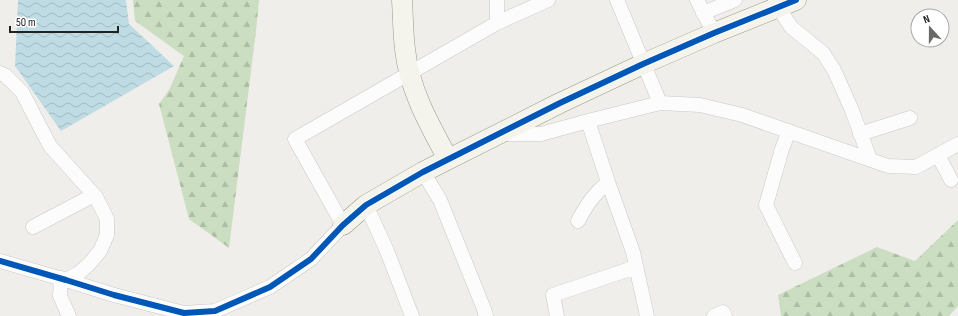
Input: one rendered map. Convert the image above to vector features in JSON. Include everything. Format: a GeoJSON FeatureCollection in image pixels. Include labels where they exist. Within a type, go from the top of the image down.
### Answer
{"type":"FeatureCollection","features":[{"type":"Feature","properties":{"kind":"street"},"geometry":{"type":"LineString","coordinates":[[402,0],[405,50],[410,73],[423,111],[448,159]]}},
{"type":"Feature","properties":{"kind":"street"},"geometry":{"type":"LineString","coordinates":[[497,0],[497,23]]}},
{"type":"Feature","properties":{"kind":"street"},"geometry":{"type":"LineString","coordinates":[[343,226],[296,139],[497,23],[548,0]]}},
{"type":"Feature","properties":{"kind":"street"},"geometry":{"type":"LineString","coordinates":[[617,0],[660,103]]}},
{"type":"Feature","properties":{"kind":"street"},"geometry":{"type":"LineString","coordinates":[[697,0],[714,33]]}},
{"type":"Feature","properties":{"kind":"street"},"geometry":{"type":"LineString","coordinates":[[703,13],[735,0]]}},
{"type":"Feature","properties":{"kind":"street"},"geometry":{"type":"LineString","coordinates":[[0,262],[64,279],[114,295],[184,313],[215,311],[218,313],[270,287],[311,259],[366,205],[423,172],[560,103],[643,64],[783,2],[791,27],[822,53],[834,70],[851,108],[870,159]]}},
{"type":"Feature","properties":{"kind":"street"},"geometry":{"type":"LineString","coordinates":[[0,73],[6,76],[22,92],[50,146],[96,197],[107,219],[107,235],[100,251],[79,273],[64,279]]}},
{"type":"Feature","properties":{"kind":"street"},"geometry":{"type":"LineString","coordinates":[[500,134],[541,134],[660,103],[700,104],[742,115],[888,166],[916,167],[958,144]]}},
{"type":"Feature","properties":{"kind":"street"},"geometry":{"type":"LineString","coordinates":[[860,134],[910,118]]}},
{"type":"Feature","properties":{"kind":"street"},"geometry":{"type":"LineString","coordinates":[[588,121],[632,252],[647,316]]}},
{"type":"Feature","properties":{"kind":"street"},"geometry":{"type":"LineString","coordinates":[[789,131],[782,148],[766,205],[795,263]]}},
{"type":"Feature","properties":{"kind":"street"},"geometry":{"type":"LineString","coordinates":[[938,155],[951,180]]}},
{"type":"Feature","properties":{"kind":"street"},"geometry":{"type":"LineString","coordinates":[[423,172],[440,200],[486,316]]}},
{"type":"Feature","properties":{"kind":"street"},"geometry":{"type":"LineString","coordinates":[[578,221],[588,202],[608,182]]}},
{"type":"Feature","properties":{"kind":"street"},"geometry":{"type":"LineString","coordinates":[[33,227],[94,195]]}},
{"type":"Feature","properties":{"kind":"street"},"geometry":{"type":"LineString","coordinates":[[366,205],[387,251],[412,316]]}},
{"type":"Feature","properties":{"kind":"street"},"geometry":{"type":"LineString","coordinates":[[556,316],[553,294],[636,267]]}},
{"type":"Feature","properties":{"kind":"street"},"geometry":{"type":"LineString","coordinates":[[64,279],[60,296],[69,316]]}},
{"type":"Feature","properties":{"kind":"street"},"geometry":{"type":"LineString","coordinates":[[714,316],[723,312],[725,316]]}},
{"type":"Feature","properties":{"kind":"green space"},"geometry":{"type":"Polygon","coordinates":[[[133,0],[259,0],[229,248],[189,219],[159,104],[169,90],[184,56],[135,21],[133,0]]]}},
{"type":"Feature","properties":{"kind":"green space"},"geometry":{"type":"Polygon","coordinates":[[[958,220],[958,306],[949,316],[781,316],[778,295],[877,247],[915,261],[958,220]]]}},
{"type":"Feature","properties":{"kind":"water"},"geometry":{"type":"Polygon","coordinates":[[[18,0],[126,0],[129,24],[174,66],[61,131],[15,66],[18,0]]]}},
{"type":"Feature","properties":{"kind":"cycle path"},"geometry":{"type":"LineString","coordinates":[[0,261],[114,295],[184,313],[215,311],[270,287],[311,259],[343,225],[366,205],[423,172],[560,103],[643,64],[796,0]]}}]}
